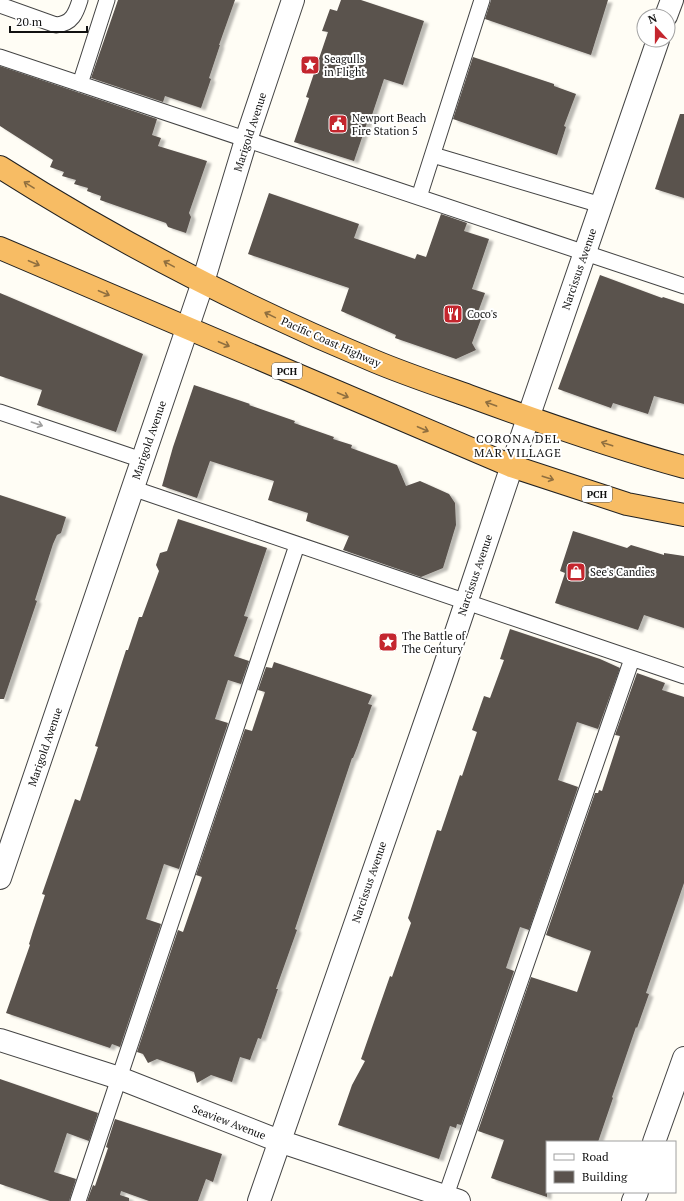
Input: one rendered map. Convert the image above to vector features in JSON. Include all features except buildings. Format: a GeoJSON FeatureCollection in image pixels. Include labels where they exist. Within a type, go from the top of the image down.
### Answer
{"type":"FeatureCollection","features":[{"type":"Feature","properties":{"kind":"highway","name":"Pacific Coast Highway"},"geometry":{"type":"LineString","coordinates":[[0,167],[57,203],[203,282],[285,322],[376,362],[528,418],[644,456],[684,467]]}},
{"type":"Feature","properties":{"kind":"highway","name":"PCH"},"geometry":{"type":"LineString","coordinates":[[0,248],[511,466],[626,504],[684,515]]}},
{"type":"Feature","properties":{"kind":"street","name":"Marigold Avenue"},"geometry":{"type":"LineString","coordinates":[[0,878],[132,488],[188,329],[246,140],[293,0]]}},
{"type":"Feature","properties":{"kind":"street","name":"Narcissus Avenue"},"geometry":{"type":"LineString","coordinates":[[259,1201],[442,674],[511,466],[655,48]]}},
{"type":"Feature","properties":{"kind":"street","name":"Seaview Avenue"},"geometry":{"type":"LineString","coordinates":[[0,1040],[119,1078],[279,1141],[450,1199]]}},
{"type":"Feature","properties":{"kind":"street"},"geometry":{"type":"LineString","coordinates":[[654,1141],[684,1058]]}},
{"type":"Feature","properties":{"kind":"lane"},"geometry":{"type":"LineString","coordinates":[[0,5],[56,25],[68,22],[75,15],[80,0]]}},
{"type":"Feature","properties":{"kind":"lane"},"geometry":{"type":"LineString","coordinates":[[80,84],[107,0]]}},
{"type":"Feature","properties":{"kind":"lane"},"geometry":{"type":"LineString","coordinates":[[419,197],[482,0]]}},
{"type":"Feature","properties":{"kind":"lane"},"geometry":{"type":"LineString","coordinates":[[0,57],[684,286]]}},
{"type":"Feature","properties":{"kind":"lane"},"geometry":{"type":"LineString","coordinates":[[433,155],[601,206]]}},
{"type":"Feature","properties":{"kind":"lane"},"geometry":{"type":"LineString","coordinates":[[0,412],[142,460]]}},
{"type":"Feature","properties":{"kind":"lane"},"geometry":{"type":"LineString","coordinates":[[132,488],[684,676]]}},
{"type":"Feature","properties":{"kind":"lane"},"geometry":{"type":"LineString","coordinates":[[78,1201],[297,544]]}},
{"type":"Feature","properties":{"kind":"lane"},"geometry":{"type":"LineString","coordinates":[[450,1199],[632,659]]}},
{"type":"Feature","properties":{"kind":"place","name":"Seagulls in Flight"},"geometry":{"type":"Point","coordinates":[310,65]}},
{"type":"Feature","properties":{"kind":"place","name":"Newport Beach Fire Station 5"},"geometry":{"type":"Point","coordinates":[338,124]}},
{"type":"Feature","properties":{"kind":"place","name":"Coco's"},"geometry":{"type":"Point","coordinates":[453,314]}},
{"type":"Feature","properties":{"kind":"place","name":"See's Candies"},"geometry":{"type":"Point","coordinates":[576,572]}},
{"type":"Feature","properties":{"kind":"place","name":"The Battle of The Century"},"geometry":{"type":"Point","coordinates":[388,642]}},
{"type":"Feature","properties":{"kind":"district","name":"CORONA DEL MAR VILLAGE"},"geometry":{"type":"Point","coordinates":[518,445]}}]}
